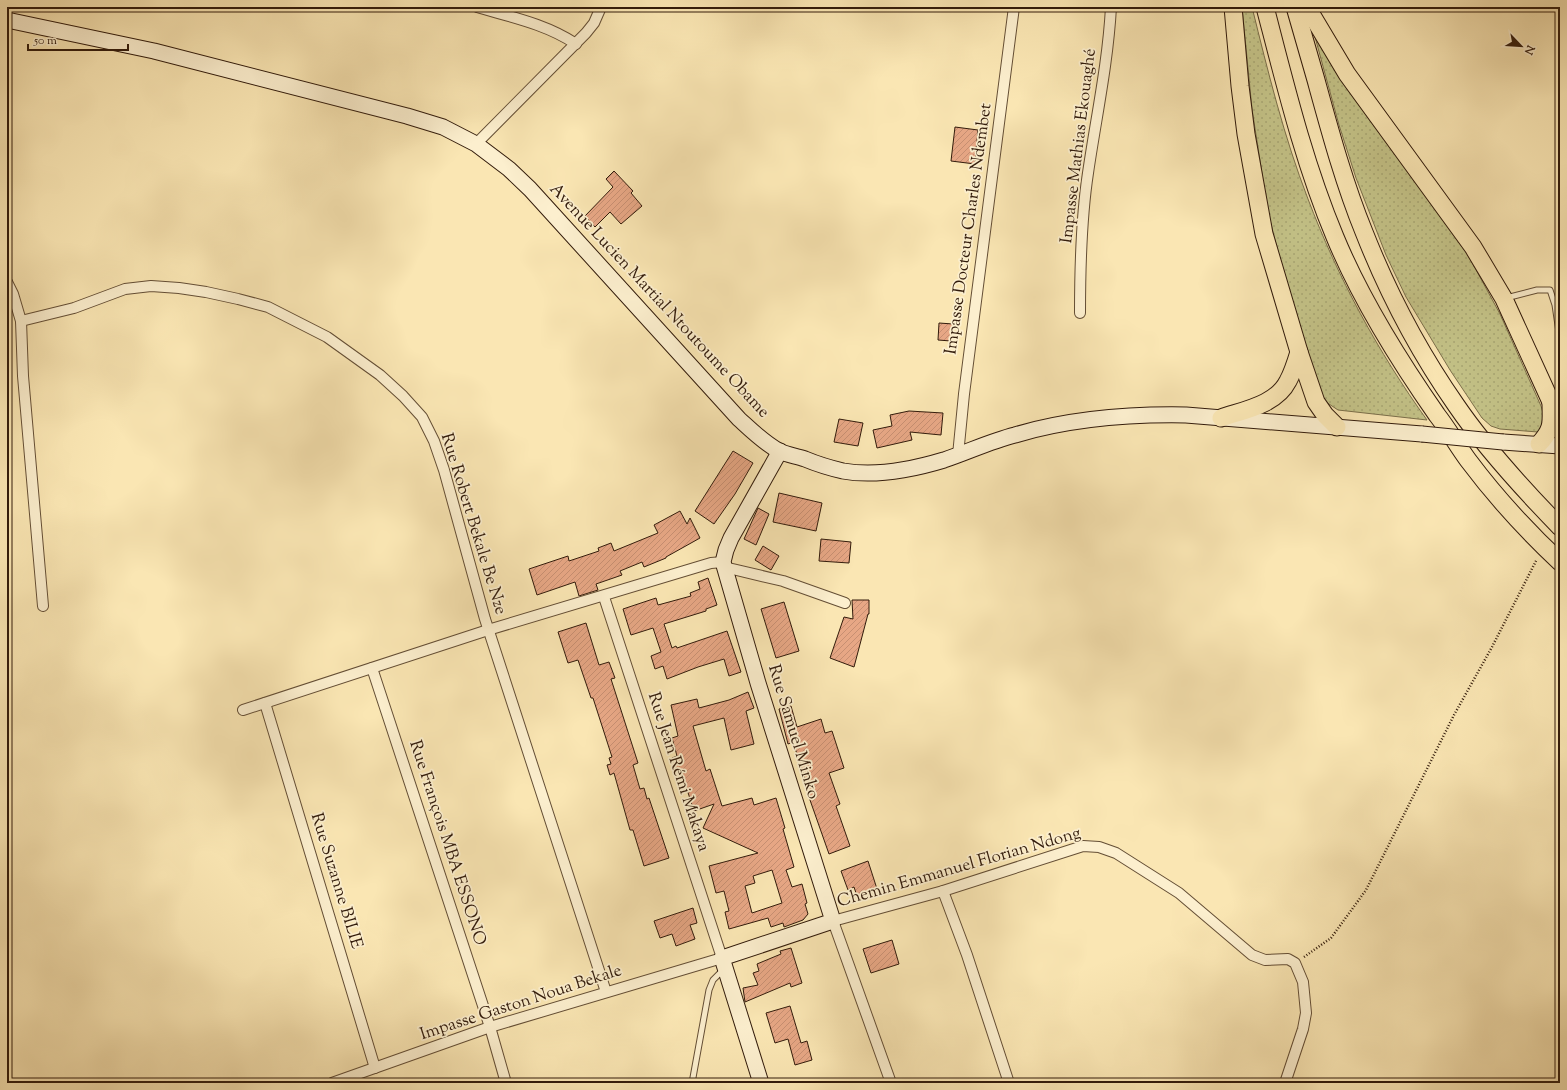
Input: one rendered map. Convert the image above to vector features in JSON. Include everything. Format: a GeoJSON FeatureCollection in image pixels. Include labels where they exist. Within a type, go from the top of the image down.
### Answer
{"type":"FeatureCollection","features":[{"type":"Feature","properties":{"kind":"main road"},"geometry":{"type":"LineString","coordinates":[[1233,7],[1240,86],[1257,201],[1264,234],[1299,352],[1316,402],[1324,415],[1337,428]]}},
{"type":"Feature","properties":{"kind":"main road"},"geometry":{"type":"LineString","coordinates":[[1265,7],[1295,120],[1317,191],[1335,238],[1356,281],[1400,359],[1468,459],[1490,486],[1560,562]]}},
{"type":"Feature","properties":{"kind":"main road"},"geometry":{"type":"LineString","coordinates":[[1295,7],[1350,196],[1380,270],[1399,310],[1448,392],[1467,420],[1512,477],[1560,527]]}},
{"type":"Feature","properties":{"kind":"main road"},"geometry":{"type":"LineString","coordinates":[[1307,7],[1347,74],[1469,241],[1504,299],[1555,407],[1552,416],[1551,428],[1539,444]]}},
{"type":"Feature","properties":{"kind":"main road","name":"Avenue Lucien Martial Ntoutoume Obame"},"geometry":{"type":"LineString","coordinates":[[7,20],[154,50],[250,74],[443,127],[476,144],[509,169],[530,189],[739,419],[780,451],[826,467],[842,471],[868,473],[899,471],[958,455],[1014,435],[1076,422],[1157,414],[1186,415],[1539,444]]}},
{"type":"Feature","properties":{"kind":"main road"},"geometry":{"type":"LineString","coordinates":[[1221,418],[1266,402],[1277,396],[1288,382],[1299,352]]}},
{"type":"Feature","properties":{"kind":"main road"},"geometry":{"type":"LineString","coordinates":[[1539,444],[1560,446]]}},
{"type":"Feature","properties":{"kind":"main road"},"geometry":{"type":"LineString","coordinates":[[723,565],[726,550],[731,538],[780,451]]}},
{"type":"Feature","properties":{"kind":"main road","name":"Rue Samuel Minko"},"geometry":{"type":"LineString","coordinates":[[723,565],[758,684],[833,921]]}},
{"type":"Feature","properties":{"kind":"main road"},"geometry":{"type":"LineString","coordinates":[[762,1083],[724,963],[833,921]]}},
{"type":"Feature","properties":{"kind":"street"},"geometry":{"type":"LineString","coordinates":[[478,7],[541,26],[562,35],[576,44]]}},
{"type":"Feature","properties":{"kind":"street"},"geometry":{"type":"LineString","coordinates":[[476,144],[576,44],[594,23],[601,7]]}},
{"type":"Feature","properties":{"kind":"street","name":"Impasse Docteur Charles Ndembet"},"geometry":{"type":"LineString","coordinates":[[958,455],[965,387],[1014,7]]}},
{"type":"Feature","properties":{"kind":"street","name":"Impasse Mathias Ekouaghé"},"geometry":{"type":"LineString","coordinates":[[1080,313],[1080,277],[1087,181],[1099,113],[1111,7]]}},
{"type":"Feature","properties":{"kind":"street"},"geometry":{"type":"LineString","coordinates":[[7,282],[13,294],[21,321],[23,376],[43,606]]}},
{"type":"Feature","properties":{"kind":"street","name":"Rue Robert Bekale Be Nze"},"geometry":{"type":"LineString","coordinates":[[21,321],[74,308],[125,289],[151,286],[179,288],[238,298],[268,308],[333,341],[380,375],[404,396],[422,417],[434,442],[444,470],[488,630],[606,992]]}},
{"type":"Feature","properties":{"kind":"street"},"geometry":{"type":"LineString","coordinates":[[243,710],[488,630],[711,563],[783,581],[845,603]]}},
{"type":"Feature","properties":{"kind":"street","name":"Rue Jean Rémi Makaya"},"geometry":{"type":"LineString","coordinates":[[604,596],[724,963]]}},
{"type":"Feature","properties":{"kind":"street","name":"Rue François MBA ESSONO"},"geometry":{"type":"LineString","coordinates":[[372,668],[490,1027],[506,1083]]}},
{"type":"Feature","properties":{"kind":"street","name":"Rue Suzanne BILIE"},"geometry":{"type":"LineString","coordinates":[[265,703],[375,1068]]}},
{"type":"Feature","properties":{"kind":"street","name":"Chemin Emmanuel Florian Ndong"},"geometry":{"type":"LineString","coordinates":[[833,921],[943,890],[1083,846],[1098,847],[1116,853],[1179,893],[1252,956],[1265,960],[1288,959],[1295,963]]}},
{"type":"Feature","properties":{"kind":"street"},"geometry":{"type":"LineString","coordinates":[[943,890],[967,955],[1009,1083]]}},
{"type":"Feature","properties":{"kind":"street"},"geometry":{"type":"LineString","coordinates":[[833,921],[891,1083]]}},
{"type":"Feature","properties":{"kind":"street","name":"Impasse Gaston Noua Bekale"},"geometry":{"type":"LineString","coordinates":[[332,1083],[490,1027],[606,992],[724,963]]}},
{"type":"Feature","properties":{"kind":"street"},"geometry":{"type":"LineString","coordinates":[[1285,1083],[1303,1029],[1306,1013],[1303,982],[1295,963]]}},
{"type":"Feature","properties":{"kind":"lane"},"geometry":{"type":"LineString","coordinates":[[1504,299],[1537,290],[1550,290],[1555,305],[1560,339]]}},
{"type":"Feature","properties":{"kind":"lane"},"geometry":{"type":"LineString","coordinates":[[692,1083],[709,990],[713,980],[724,963]]}},
{"type":"Feature","properties":{"kind":"path"},"geometry":{"type":"LineString","coordinates":[[1295,963],[1331,938],[1366,890],[1454,715],[1492,647],[1544,546]]}},
{"type":"Feature","properties":{"kind":"shaded area"},"geometry":{"type":"Polygon","coordinates":[[[1242,7],[1252,7],[1270,80],[1291,152],[1299,176],[1332,257],[1360,314],[1392,368],[1427,420],[1338,410],[1323,400],[1320,394],[1277,248],[1268,212],[1252,109],[1242,7]]]}},
{"type":"Feature","properties":{"kind":"shaded area"},"geometry":{"type":"Polygon","coordinates":[[[1315,37],[1468,255],[1500,314],[1541,406],[1544,424],[1538,432],[1500,429],[1491,426],[1482,418],[1450,370],[1406,297],[1386,255],[1356,178],[1339,125],[1315,37]]]}},
{"type":"Feature","properties":{"kind":"building"},"geometry":{"type":"Polygon","coordinates":[[[955,127],[978,130],[975,164],[951,161],[955,127]]]}},
{"type":"Feature","properties":{"kind":"building"},"geometry":{"type":"Polygon","coordinates":[[[614,171],[633,191],[631,193],[642,206],[621,224],[610,212],[595,227],[585,216],[613,187],[606,179],[614,171]]]}},
{"type":"Feature","properties":{"kind":"building"},"geometry":{"type":"Polygon","coordinates":[[[939,323],[953,324],[951,341],[938,340],[939,323]]]}},
{"type":"Feature","properties":{"kind":"building"},"geometry":{"type":"Polygon","coordinates":[[[909,411],[943,413],[941,435],[910,432],[912,440],[877,448],[873,430],[892,426],[890,415],[909,411]]]}},
{"type":"Feature","properties":{"kind":"building"},"geometry":{"type":"Polygon","coordinates":[[[839,419],[863,423],[858,446],[834,442],[839,419]]]}},
{"type":"Feature","properties":{"kind":"building"},"geometry":{"type":"Polygon","coordinates":[[[733,451],[753,463],[735,494],[714,524],[695,511],[733,451]]]}},
{"type":"Feature","properties":{"kind":"building"},"geometry":{"type":"Polygon","coordinates":[[[779,493],[822,503],[816,531],[773,522],[779,493]]]}},
{"type":"Feature","properties":{"kind":"building"},"geometry":{"type":"Polygon","coordinates":[[[758,508],[769,514],[756,545],[744,539],[758,508]]]}},
{"type":"Feature","properties":{"kind":"building"},"geometry":{"type":"Polygon","coordinates":[[[680,511],[687,524],[690,518],[700,538],[666,558],[644,567],[642,562],[620,571],[622,575],[596,584],[598,590],[579,596],[575,582],[537,595],[529,569],[568,556],[569,561],[599,551],[598,548],[611,543],[614,551],[658,533],[654,525],[680,511]]]}},
{"type":"Feature","properties":{"kind":"building"},"geometry":{"type":"Polygon","coordinates":[[[821,539],[851,542],[849,563],[819,561],[821,539]]]}},
{"type":"Feature","properties":{"kind":"building"},"geometry":{"type":"Polygon","coordinates":[[[763,546],[779,556],[771,570],[755,560],[763,546]]]}},
{"type":"Feature","properties":{"kind":"building"},"geometry":{"type":"Polygon","coordinates":[[[708,578],[717,605],[706,609],[706,611],[664,624],[672,648],[676,646],[677,648],[727,631],[741,672],[729,676],[724,659],[667,679],[663,666],[655,669],[651,656],[661,652],[653,628],[631,635],[623,609],[656,598],[658,605],[691,596],[690,593],[700,589],[698,582],[708,578]]]}},
{"type":"Feature","properties":{"kind":"building"},"geometry":{"type":"Polygon","coordinates":[[[852,600],[869,600],[869,614],[854,667],[830,658],[844,617],[853,619],[852,600]]]}},
{"type":"Feature","properties":{"kind":"building"},"geometry":{"type":"Polygon","coordinates":[[[784,602],[799,651],[776,658],[761,609],[784,602]]]}},
{"type":"Feature","properties":{"kind":"building"},"geometry":{"type":"Polygon","coordinates":[[[586,623],[599,665],[609,662],[615,678],[611,679],[638,763],[633,765],[640,789],[644,788],[647,799],[649,798],[669,858],[644,866],[633,830],[630,830],[614,773],[610,775],[607,765],[611,764],[609,758],[612,757],[593,698],[591,698],[578,660],[568,663],[558,632],[586,623]]]}},
{"type":"Feature","properties":{"kind":"building"},"geometry":{"type":"Polygon","coordinates":[[[748,692],[754,708],[746,711],[754,744],[731,750],[724,718],[693,726],[706,771],[710,769],[722,806],[752,798],[754,805],[776,798],[794,867],[786,870],[792,887],[802,884],[808,914],[803,920],[784,927],[783,923],[771,927],[768,918],[729,929],[725,912],[729,911],[724,891],[716,893],[709,866],[758,853],[703,828],[714,804],[694,811],[681,771],[676,772],[672,758],[677,756],[672,738],[678,736],[671,705],[697,699],[699,708],[729,700],[748,692]],[[772,870],[753,876],[755,883],[745,886],[752,913],[782,903],[772,870]]]}},
{"type":"Feature","properties":{"kind":"building"},"geometry":{"type":"Polygon","coordinates":[[[791,706],[797,727],[821,719],[825,733],[832,731],[844,768],[829,773],[840,804],[836,806],[850,846],[829,854],[804,783],[806,782],[793,742],[788,744],[779,709],[791,706]]]}},
{"type":"Feature","properties":{"kind":"building"},"geometry":{"type":"Polygon","coordinates":[[[868,861],[878,892],[858,899],[854,887],[848,890],[841,871],[868,861]]]}},
{"type":"Feature","properties":{"kind":"building"},"geometry":{"type":"Polygon","coordinates":[[[693,908],[697,923],[690,925],[695,939],[676,946],[672,934],[660,938],[654,921],[693,908]]]}},
{"type":"Feature","properties":{"kind":"building"},"geometry":{"type":"Polygon","coordinates":[[[892,940],[899,964],[871,973],[863,949],[892,940]]]}},
{"type":"Feature","properties":{"kind":"building"},"geometry":{"type":"Polygon","coordinates":[[[791,948],[802,983],[791,987],[790,983],[745,1002],[743,988],[758,985],[753,973],[759,971],[757,964],[781,954],[780,951],[791,948]]]}},
{"type":"Feature","properties":{"kind":"building"},"geometry":{"type":"Polygon","coordinates":[[[790,1006],[801,1043],[807,1041],[812,1060],[795,1065],[788,1039],[775,1043],[766,1013],[790,1006]]]}}]}
